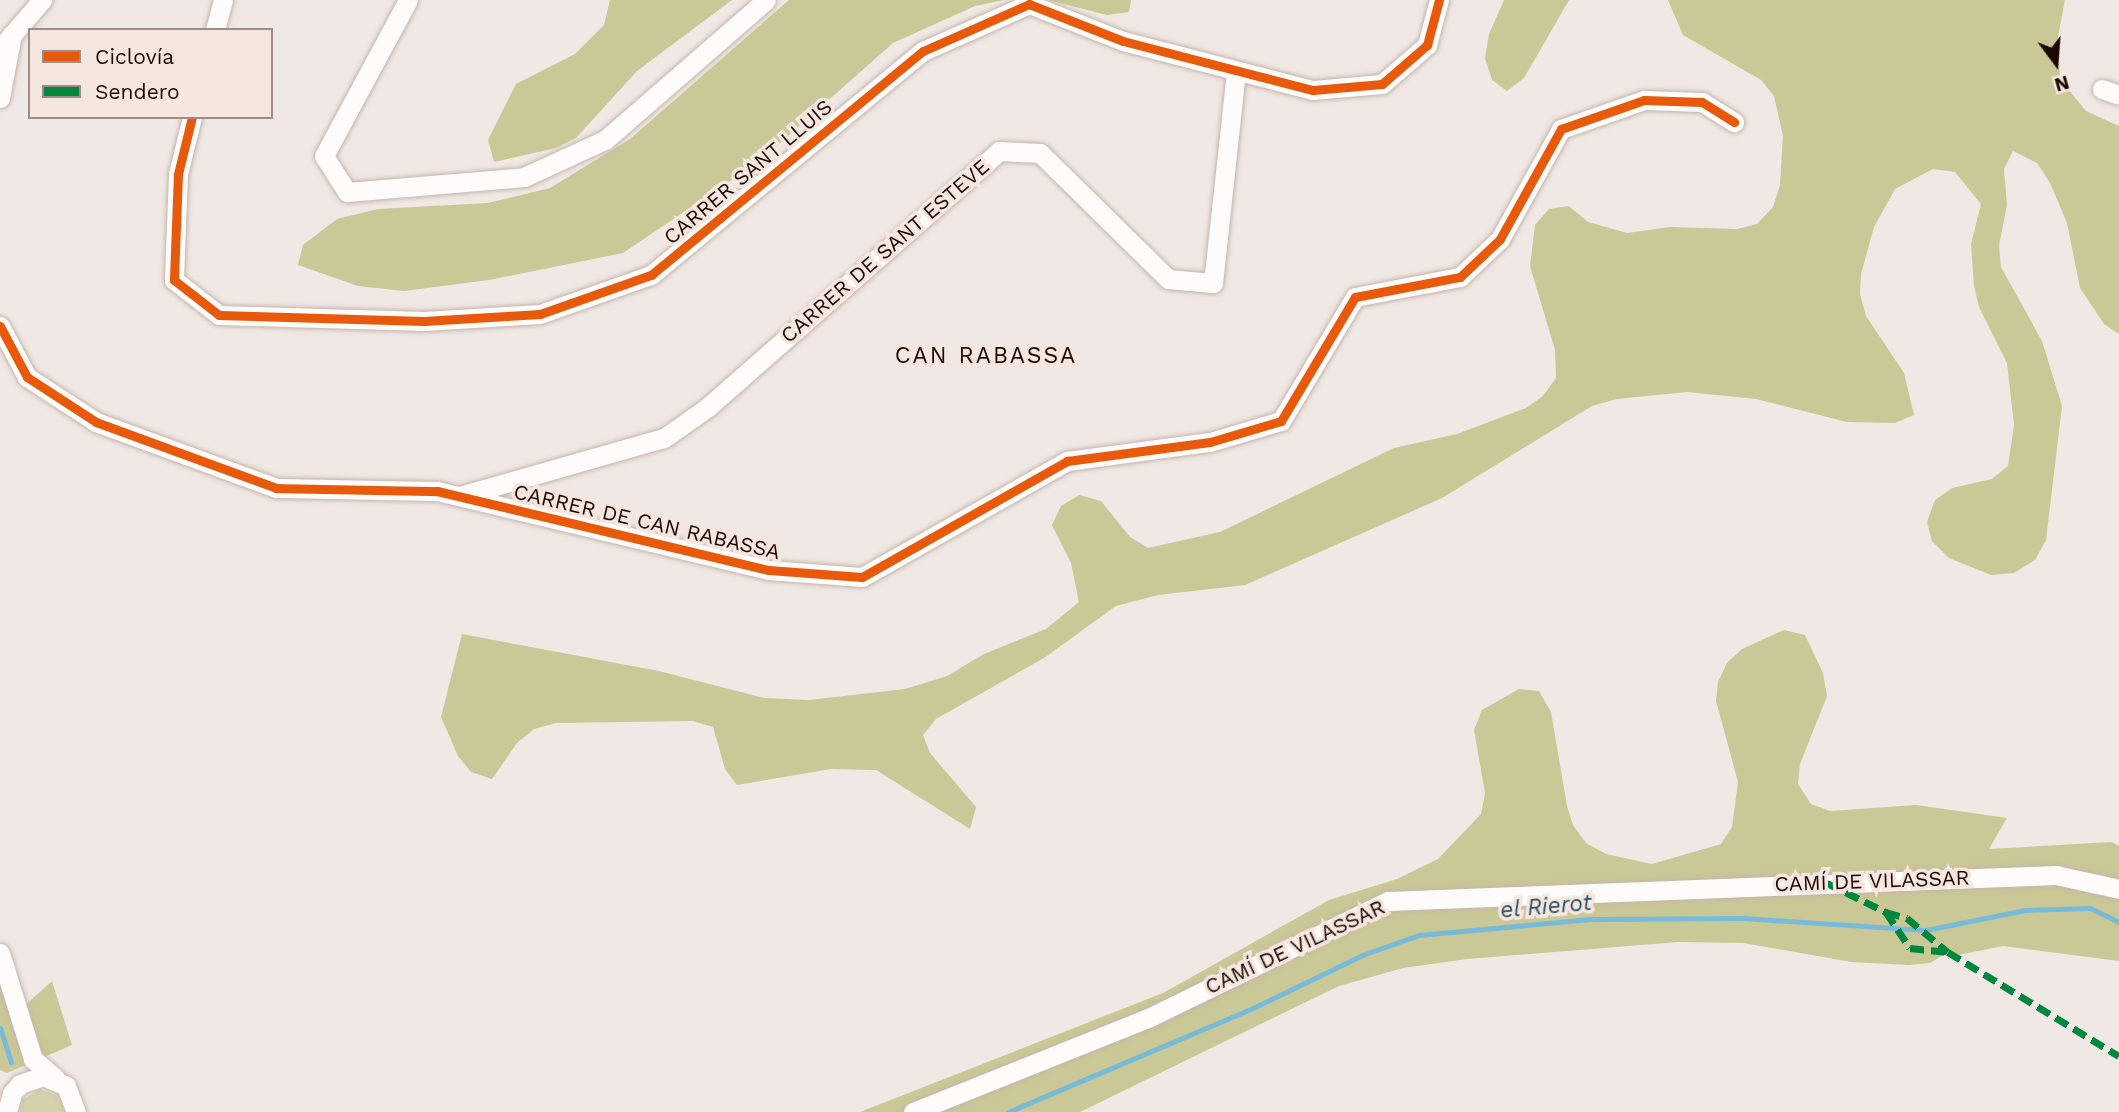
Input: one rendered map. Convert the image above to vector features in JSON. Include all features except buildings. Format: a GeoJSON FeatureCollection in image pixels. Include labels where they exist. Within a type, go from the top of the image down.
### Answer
{"type":"FeatureCollection","features":[{"type":"Feature","properties":{"kind":"street"},"geometry":{"type":"LineString","coordinates":[[0,98],[6,41],[42,0]]}},
{"type":"Feature","properties":{"kind":"street"},"geometry":{"type":"LineString","coordinates":[[216,28],[223,0]]}},
{"type":"Feature","properties":{"kind":"street"},"geometry":{"type":"LineString","coordinates":[[408,0],[324,156],[347,192],[524,177],[536,172],[605,140],[766,0]]}},
{"type":"Feature","properties":{"kind":"street","name":"CARRER SANT LLUIS"},"geometry":{"type":"LineString","coordinates":[[192,119],[178,174],[174,279],[219,315],[424,321],[540,314],[651,275],[923,51],[1029,4],[1123,41],[1313,90],[1382,84],[1427,45],[1439,0]]}},
{"type":"Feature","properties":{"kind":"street","name":"CARRER DE SANT ESTEVE"},"geometry":{"type":"LineString","coordinates":[[459,496],[664,438],[708,407],[999,151],[1040,153],[1168,279],[1213,283],[1236,72]]}},
{"type":"Feature","properties":{"kind":"street","name":"CARRER DE CAN RABASSA"},"geometry":{"type":"LineString","coordinates":[[0,326],[27,377],[96,422],[276,488],[437,491],[769,570],[862,577],[1067,461],[1210,442],[1281,422],[1355,297],[1460,277],[1500,239],[1561,129],[1644,100],[1702,102],[1734,122]]}},
{"type":"Feature","properties":{"kind":"street","name":"CAMÍ DE VILASSAR"},"geometry":{"type":"LineString","coordinates":[[913,1112],[1148,1018],[1388,901],[2056,875],[2119,889]]}},
{"type":"Feature","properties":{"kind":"street"},"geometry":{"type":"LineString","coordinates":[[0,953],[33,1059],[66,1086],[79,1109]]}},
{"type":"Feature","properties":{"kind":"street"},"geometry":{"type":"LineString","coordinates":[[5,1106],[23,1082],[33,1059]]}},
{"type":"Feature","properties":{"kind":"street"},"geometry":{"type":"LineString","coordinates":[[0,1080],[23,1082],[55,1079]]}},
{"type":"Feature","properties":{"kind":"green space"},"geometry":{"type":"Polygon","coordinates":[[[40,1089],[59,1096],[65,1112],[20,1112],[22,1100],[40,1089]]]}},
{"type":"Feature","properties":{"kind":"shaded area"},"geometry":{"type":"Polygon","coordinates":[[[610,0],[732,0],[637,71],[576,138],[556,148],[494,162],[488,140],[516,84],[575,54],[604,25],[610,0]]]}},
{"type":"Feature","properties":{"kind":"shaded area"},"geometry":{"type":"Polygon","coordinates":[[[789,0],[1004,0],[975,6],[893,43],[761,160],[623,253],[489,280],[404,291],[358,286],[298,265],[303,245],[337,219],[378,209],[488,203],[550,188],[630,139],[789,0]]]}},
{"type":"Feature","properties":{"kind":"shaded area"},"geometry":{"type":"Polygon","coordinates":[[[1048,0],[1131,0],[1129,12],[1107,15],[1048,0]]]}},
{"type":"Feature","properties":{"kind":"shaded area"},"geometry":{"type":"Polygon","coordinates":[[[1504,0],[1569,0],[1524,78],[1507,91],[1492,80],[1485,58],[1489,34],[1504,0]]]}},
{"type":"Feature","properties":{"kind":"shaded area"},"geometry":{"type":"Polygon","coordinates":[[[1668,0],[2065,0],[2058,37],[2060,79],[2086,111],[2119,126],[2119,334],[2104,324],[2080,288],[2067,223],[2050,183],[2037,163],[2013,151],[2004,169],[2007,205],[1999,246],[2001,267],[2042,341],[2062,406],[2046,540],[2035,560],[2014,573],[1991,575],[1949,558],[1932,541],[1927,522],[1935,500],[1952,488],[1992,479],[2008,466],[2014,425],[2007,363],[1979,307],[1974,286],[1971,244],[1981,204],[1955,172],[1933,169],[1895,189],[1874,227],[1861,274],[1860,294],[1866,316],[1904,373],[1914,415],[1895,423],[1847,422],[1756,399],[1687,392],[1617,399],[1592,406],[1442,498],[1245,585],[1158,595],[1116,606],[1044,658],[936,719],[923,735],[930,753],[976,807],[970,829],[876,770],[831,769],[737,785],[725,769],[713,727],[693,721],[556,723],[534,729],[517,743],[492,779],[471,772],[458,756],[441,717],[462,634],[659,671],[764,698],[809,700],[905,689],[947,676],[984,654],[1046,629],[1079,602],[1071,563],[1052,525],[1061,506],[1079,495],[1101,501],[1130,537],[1148,548],[1220,532],[1394,448],[1457,434],[1526,408],[1543,396],[1556,378],[1555,350],[1530,266],[1535,225],[1549,209],[1569,206],[1588,222],[1627,233],[1670,227],[1737,229],[1757,224],[1773,207],[1780,185],[1783,136],[1774,96],[1761,80],[1683,35],[1668,0]]]}},
{"type":"Feature","properties":{"kind":"shaded area"},"geometry":{"type":"Polygon","coordinates":[[[1784,630],[1805,635],[1823,673],[1827,696],[1800,764],[1798,784],[1811,804],[1830,811],[1916,805],[2007,818],[1989,849],[2111,842],[2119,846],[2119,961],[2003,946],[1954,956],[1948,952],[1930,963],[1909,965],[1851,962],[1744,943],[1678,942],[1467,959],[1403,968],[1339,986],[1080,1112],[860,1112],[1163,993],[1329,900],[1397,879],[1438,859],[1481,814],[1485,793],[1474,730],[1482,710],[1519,689],[1539,691],[1551,712],[1567,806],[1573,825],[1586,843],[1606,854],[1652,864],[1721,844],[1732,827],[1738,782],[1716,701],[1718,682],[1727,663],[1742,649],[1784,630]]]}},
{"type":"Feature","properties":{"kind":"shaded area"},"geometry":{"type":"Polygon","coordinates":[[[52,981],[72,1045],[7,1073],[0,1070],[0,983],[11,1018],[52,981]]]}},
{"type":"Feature","properties":{"kind":"waterway","name":"el Rierot"},"geometry":{"type":"LineString","coordinates":[[1008,1112],[1253,1008],[1362,955],[1419,935],[1593,919],[1743,918],[1926,930],[2025,910],[2090,908],[2119,922]]}},
{"type":"Feature","properties":{"kind":"waterway","name":"el Rierot"},"geometry":{"type":"LineString","coordinates":[[0,1028],[11,1062]]}},
{"type":"Feature","properties":{"kind":"marked path"},"geometry":{"type":"LineString","coordinates":[[1827,883],[1886,912],[1907,918],[1948,952],[2119,1056]]}},
{"type":"Feature","properties":{"kind":"marked path"},"geometry":{"type":"LineString","coordinates":[[1886,912],[1910,948],[1948,952]]}},
{"type":"Feature","properties":{"kind":"cycle path"},"geometry":{"type":"LineString","coordinates":[[192,119],[178,174],[174,280],[219,315],[424,321],[540,314],[651,275],[923,51],[1029,4],[1123,41],[1313,90],[1382,84],[1427,45],[1439,0]]}},
{"type":"Feature","properties":{"kind":"cycle path"},"geometry":{"type":"LineString","coordinates":[[0,326],[27,377],[96,422],[276,488],[437,491],[769,570],[862,577],[1067,461],[1210,442],[1281,421],[1355,297],[1460,277],[1500,239],[1561,129],[1644,100],[1702,102],[1734,122]]}},
{"type":"Feature","properties":{"kind":"district","name":"CAN RABASSA"},"geometry":{"type":"Point","coordinates":[986,356]}}]}
